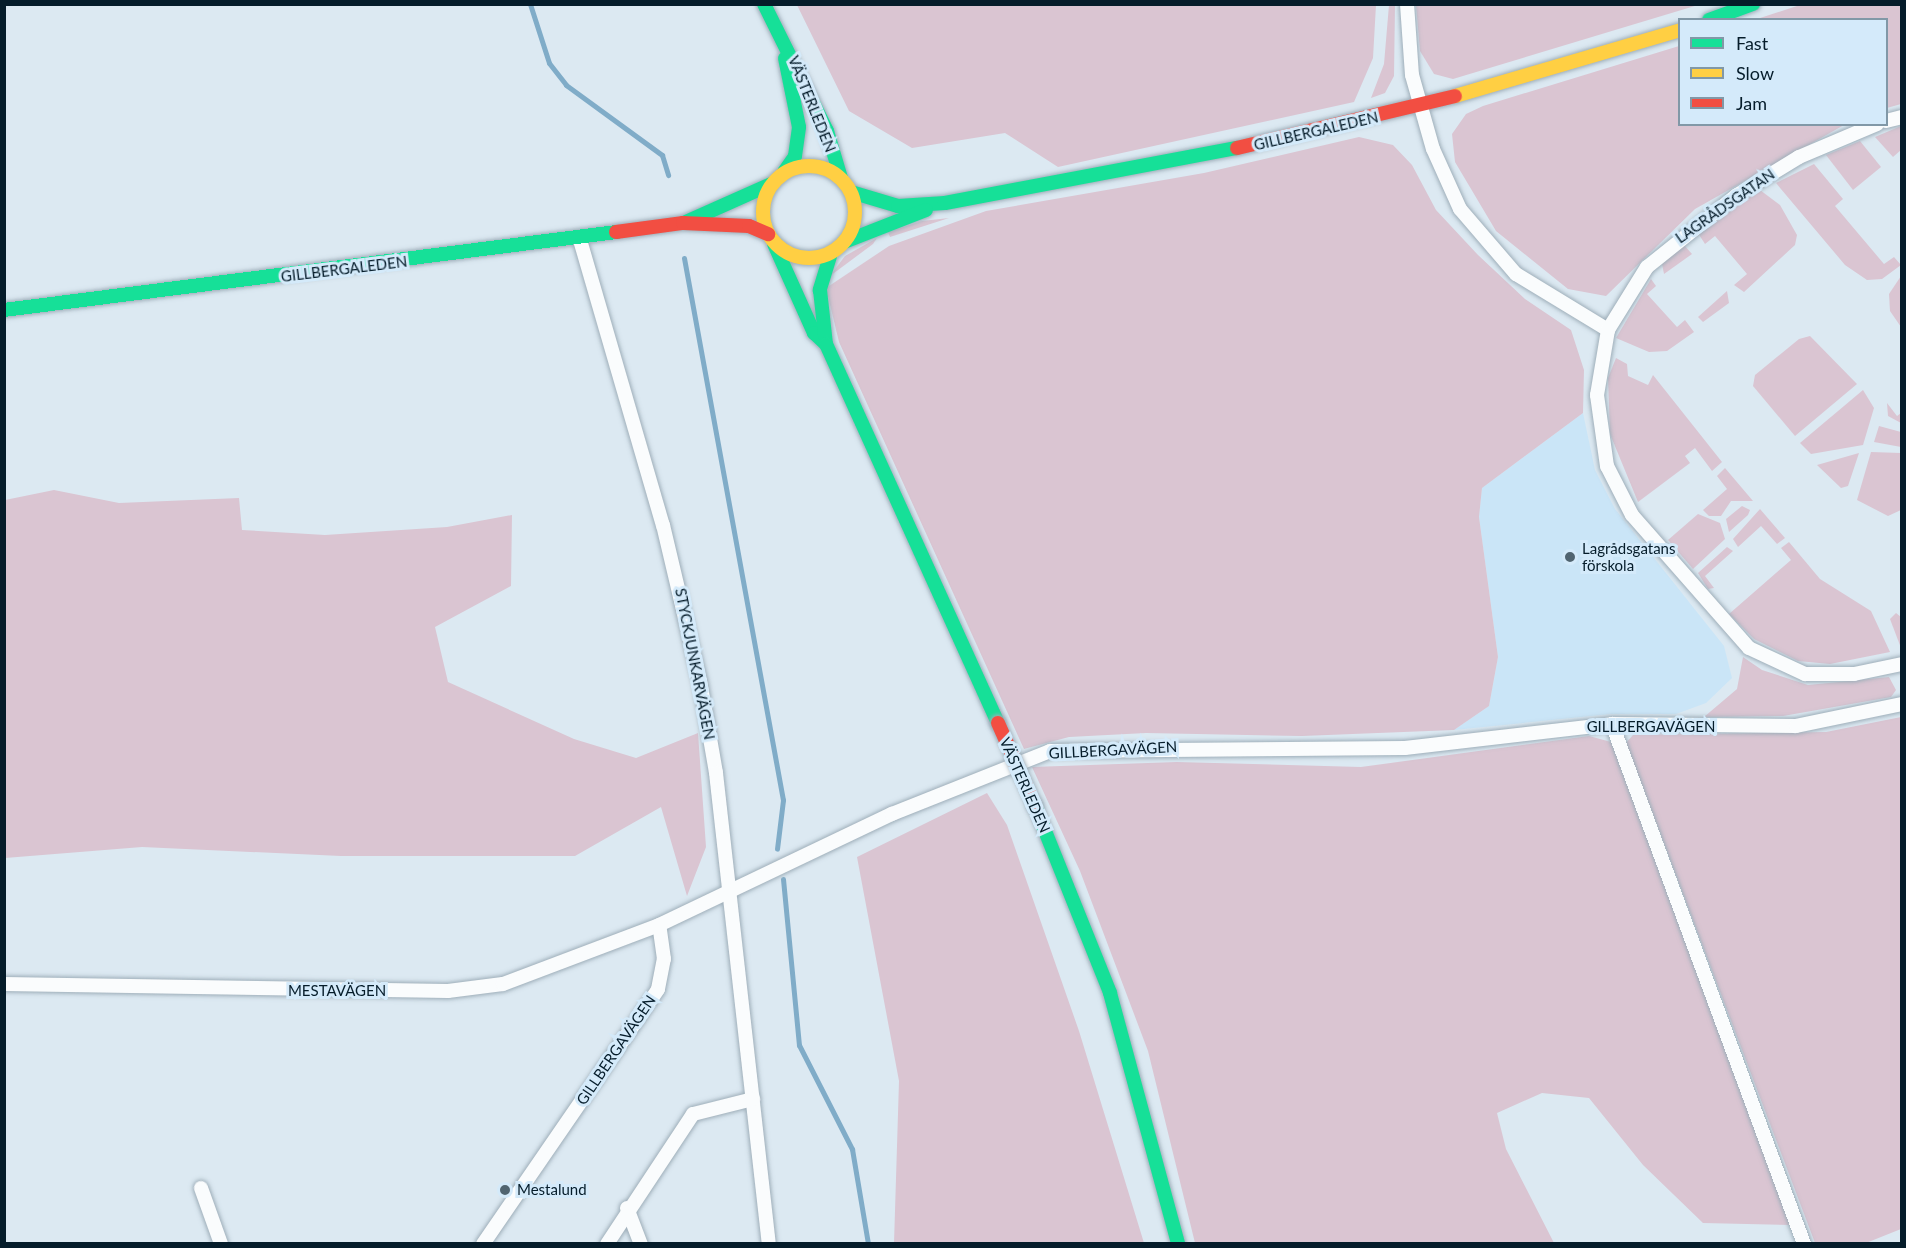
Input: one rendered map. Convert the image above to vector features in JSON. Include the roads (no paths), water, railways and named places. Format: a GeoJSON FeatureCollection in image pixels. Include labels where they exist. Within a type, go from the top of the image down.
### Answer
{"type":"FeatureCollection","features":[{"type":"Feature","properties":{"kind":"main road","name":"VÄSTERLEDEN"},"geometry":{"type":"LineString","coordinates":[[764,4],[827,131],[841,178]]}},
{"type":"Feature","properties":{"kind":"main road"},"geometry":{"type":"LineString","coordinates":[[1714,18],[1753,4]]}},
{"type":"Feature","properties":{"kind":"main road","name":"GILLBERGALEDEN"},"geometry":{"type":"LineString","coordinates":[[851,192],[898,206],[945,203],[1141,169],[1422,106],[1678,31]]}},
{"type":"Feature","properties":{"kind":"main road","name":"VÄSTERLEDEN"},"geometry":{"type":"LineString","coordinates":[[779,32],[799,127],[795,156],[784,172]]}},
{"type":"Feature","properties":{"kind":"main road"},"geometry":{"type":"LineString","coordinates":[[809,165],[841,178],[851,192],[855,218],[844,242],[831,252],[796,257],[770,238],[762,209],[771,184],[784,172],[809,165]]}},
{"type":"Feature","properties":{"kind":"main road","name":"GILLBERGALEDEN"},"geometry":{"type":"LineString","coordinates":[[683,223],[771,184]]}},
{"type":"Feature","properties":{"kind":"main road","name":"GILLBERGALEDEN"},"geometry":{"type":"LineString","coordinates":[[844,242],[945,203]]}},
{"type":"Feature","properties":{"kind":"main road","name":"GILLBERGALEDEN"},"geometry":{"type":"LineString","coordinates":[[4,310],[580,240],[683,223],[749,226],[770,238]]}},
{"type":"Feature","properties":{"kind":"main road","name":"VÄSTERLEDEN"},"geometry":{"type":"LineString","coordinates":[[770,238],[814,333],[826,344]]}},
{"type":"Feature","properties":{"kind":"main road","name":"VÄSTERLEDEN"},"geometry":{"type":"LineString","coordinates":[[831,252],[820,290],[826,344],[1035,806],[1116,1012],[1179,1244]]}},
{"type":"Feature","properties":{"kind":"street"},"geometry":{"type":"LineString","coordinates":[[1407,4],[1412,75],[1443,177],[1477,231],[1516,274],[1608,330]]}},
{"type":"Feature","properties":{"kind":"street","name":"LAGRÅDSGATAN"},"geometry":{"type":"LineString","coordinates":[[1872,126],[1799,157],[1680,235],[1647,267],[1608,330],[1597,395],[1607,466],[1632,515],[1730,630],[1764,659],[1805,674],[1854,674],[1902,664]]}},
{"type":"Feature","properties":{"kind":"street","name":"STYCKJUNKARVÄGEN"},"geometry":{"type":"LineString","coordinates":[[580,240],[682,598],[716,772],[769,1244]]}},
{"type":"Feature","properties":{"kind":"street","name":"GILLBERGAVÄGEN"},"geometry":{"type":"LineString","coordinates":[[483,1244],[658,989],[664,966],[659,925],[728,889],[999,767],[1050,751],[1405,748],[1612,724],[1796,726],[1902,704]]}},
{"type":"Feature","properties":{"kind":"street"},"geometry":{"type":"LineString","coordinates":[[1612,724],[1804,1244]]}},
{"type":"Feature","properties":{"kind":"street","name":"MESTAVÄGEN"},"geometry":{"type":"LineString","coordinates":[[4,984],[183,991],[471,990],[659,925]]}},
{"type":"Feature","properties":{"kind":"street"},"geometry":{"type":"LineString","coordinates":[[607,1244],[627,1208],[693,1114],[753,1099]]}},
{"type":"Feature","properties":{"kind":"street"},"geometry":{"type":"LineString","coordinates":[[201,1188],[221,1244]]}},
{"type":"Feature","properties":{"kind":"street"},"geometry":{"type":"LineString","coordinates":[[627,1208],[641,1244]]}},
{"type":"Feature","properties":{"kind":"waterway"},"geometry":{"type":"LineString","coordinates":[[530,4],[549,63],[566,85],[662,155],[668,175]]}},
{"type":"Feature","properties":{"kind":"waterway"},"geometry":{"type":"LineString","coordinates":[[684,258],[783,800],[777,849]]}},
{"type":"Feature","properties":{"kind":"waterway"},"geometry":{"type":"LineString","coordinates":[[783,879],[799,1045],[852,1149],[868,1244]]}},
{"type":"Feature","properties":{"kind":"place","name":"Lagrådsgatans förskola"},"geometry":{"type":"Point","coordinates":[1570,557]}},
{"type":"Feature","properties":{"kind":"place","name":"Mestalund"},"geometry":{"type":"Point","coordinates":[505,1190]}}]}
